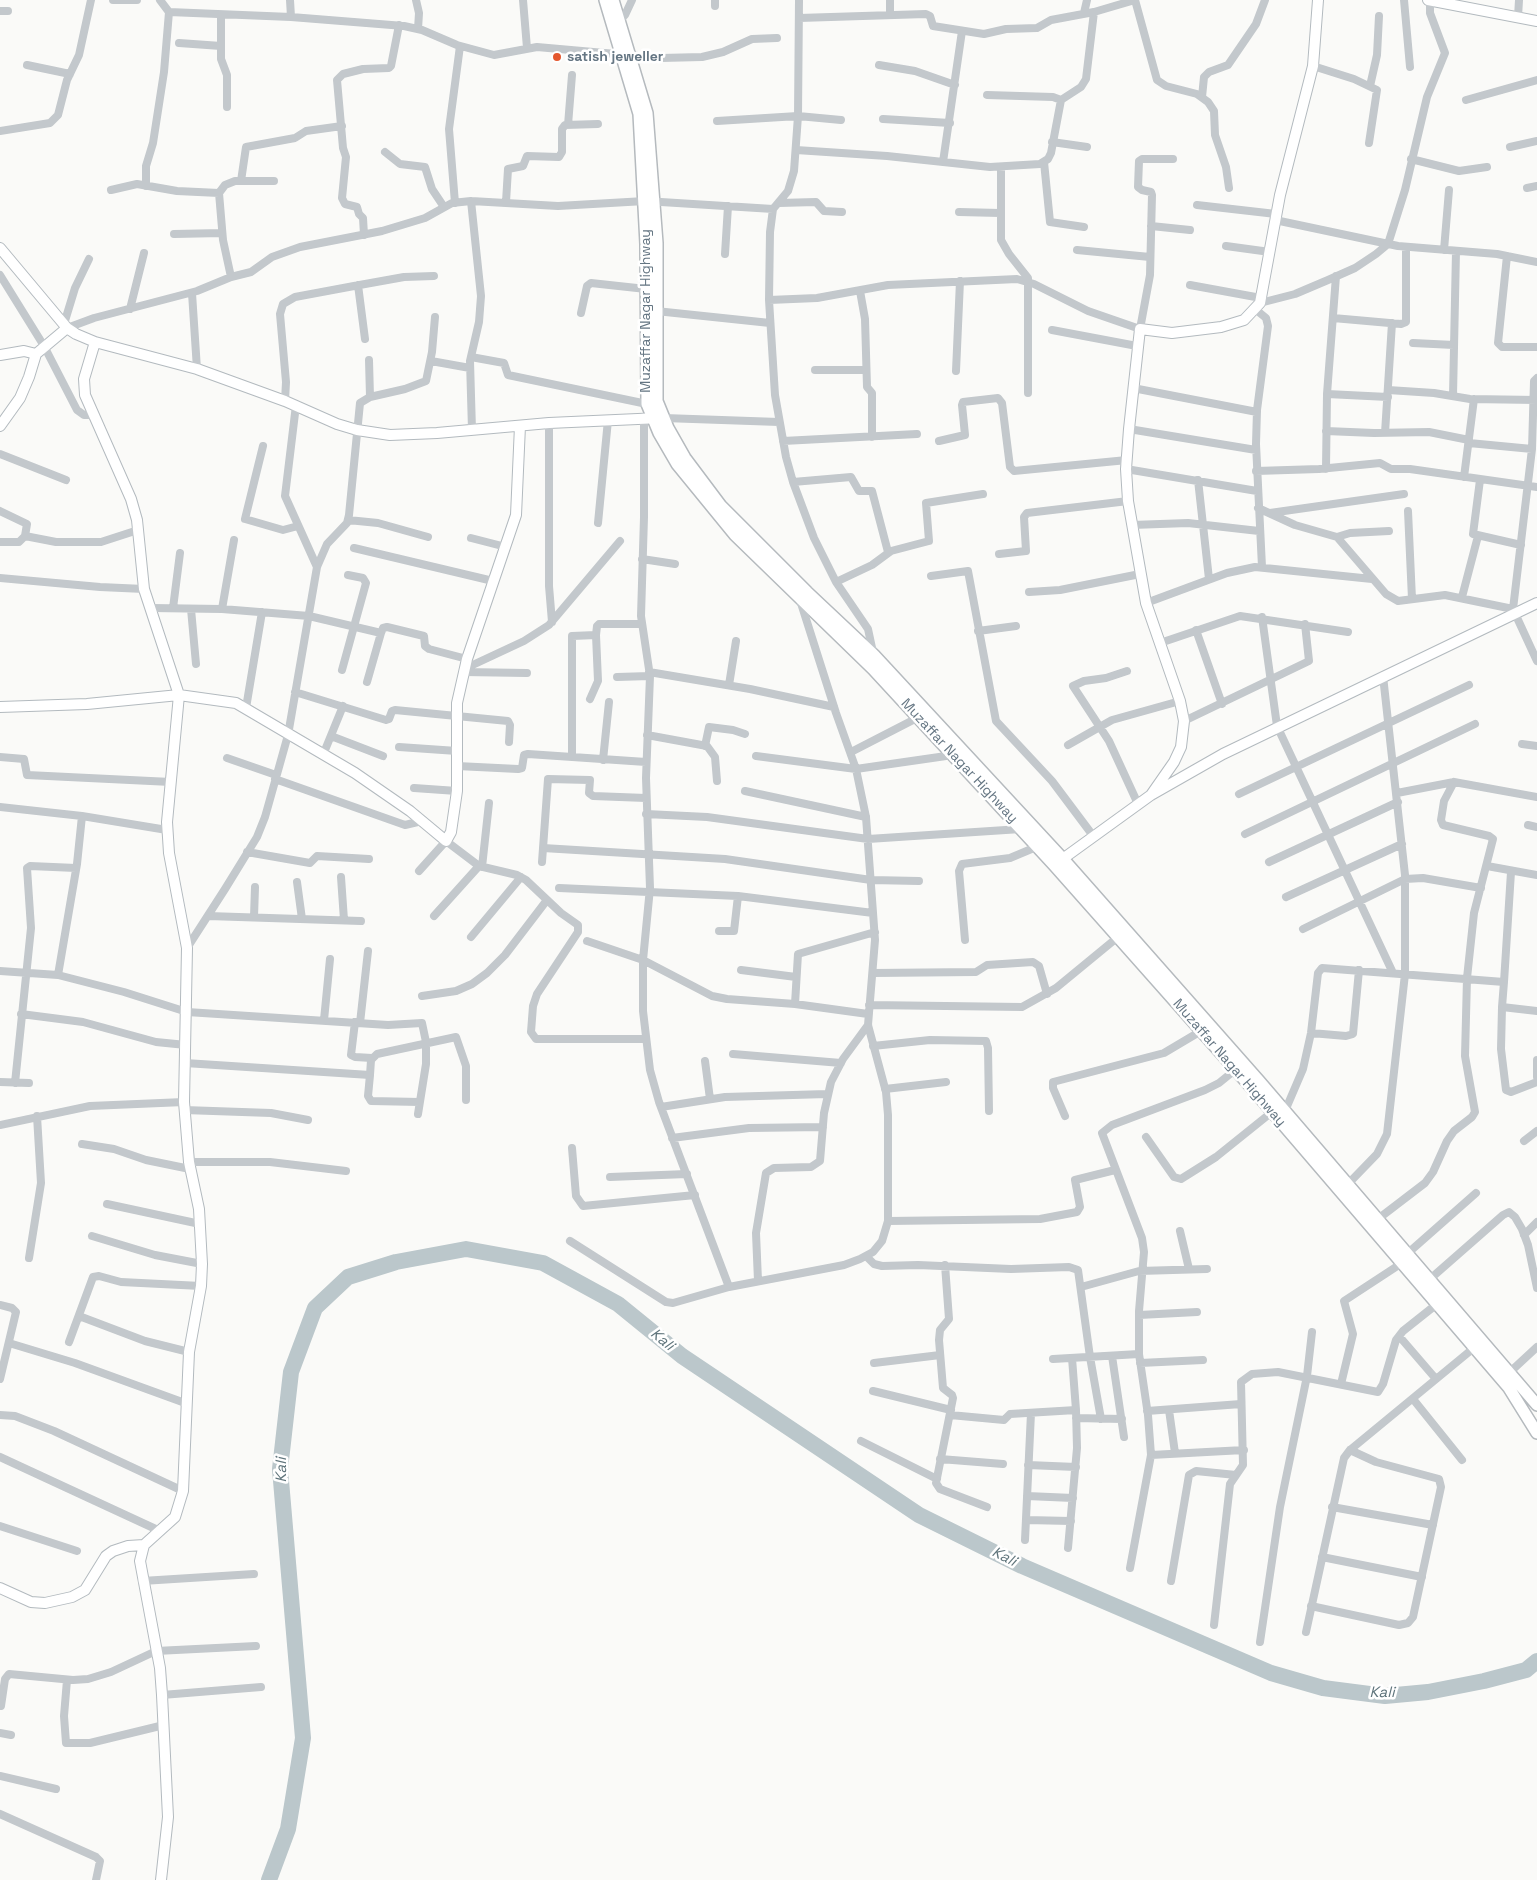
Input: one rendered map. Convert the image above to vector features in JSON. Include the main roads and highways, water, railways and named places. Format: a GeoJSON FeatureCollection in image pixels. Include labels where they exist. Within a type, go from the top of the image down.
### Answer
{"type":"FeatureCollection","features":[{"type":"Feature","properties":{"kind":"main road","name":"Muzaffar Nagar Highway"},"geometry":{"type":"LineString","coordinates":[[605,0],[617,23]]}},
{"type":"Feature","properties":{"kind":"main road","name":"Muzaffar Nagar Highway"},"geometry":{"type":"LineString","coordinates":[[613,0],[639,114],[650,202],[656,311],[656,390],[653,417],[722,506],[807,592],[874,655],[1042,845],[1285,1111],[1348,1184],[1374,1222]]}},
{"type":"Feature","properties":{"kind":"main road","name":"Muzaffar Nagar Highway"},"geometry":{"type":"LineString","coordinates":[[650,202],[646,289],[647,404],[677,464],[735,535],[873,669],[1021,829],[1042,845]]}},
{"type":"Feature","properties":{"kind":"main road","name":"Muzaffar Nagar Highway"},"geometry":{"type":"LineString","coordinates":[[1058,862],[1118,937],[1272,1112],[1405,1258],[1437,1304],[1509,1388],[1537,1433]]}},
{"type":"Feature","properties":{"kind":"main road","name":"Muzaffar Nagar Highway"},"geometry":{"type":"LineString","coordinates":[[1405,1258],[1430,1280],[1537,1405]]}},
{"type":"Feature","properties":{"kind":"waterway","name":"Kali"},"geometry":{"type":"LineString","coordinates":[[269,1880],[288,1829],[303,1738],[280,1469],[291,1372],[315,1308],[348,1277],[396,1262],[466,1249],[543,1263],[618,1304],[682,1356],[919,1515],[1022,1566],[1271,1673],[1323,1688],[1385,1696],[1428,1692],[1484,1681],[1526,1670],[1537,1661]]}},
{"type":"Feature","properties":{"kind":"place","name":"satish jeweller"},"geometry":{"type":"Point","coordinates":[557,57]}}]}
